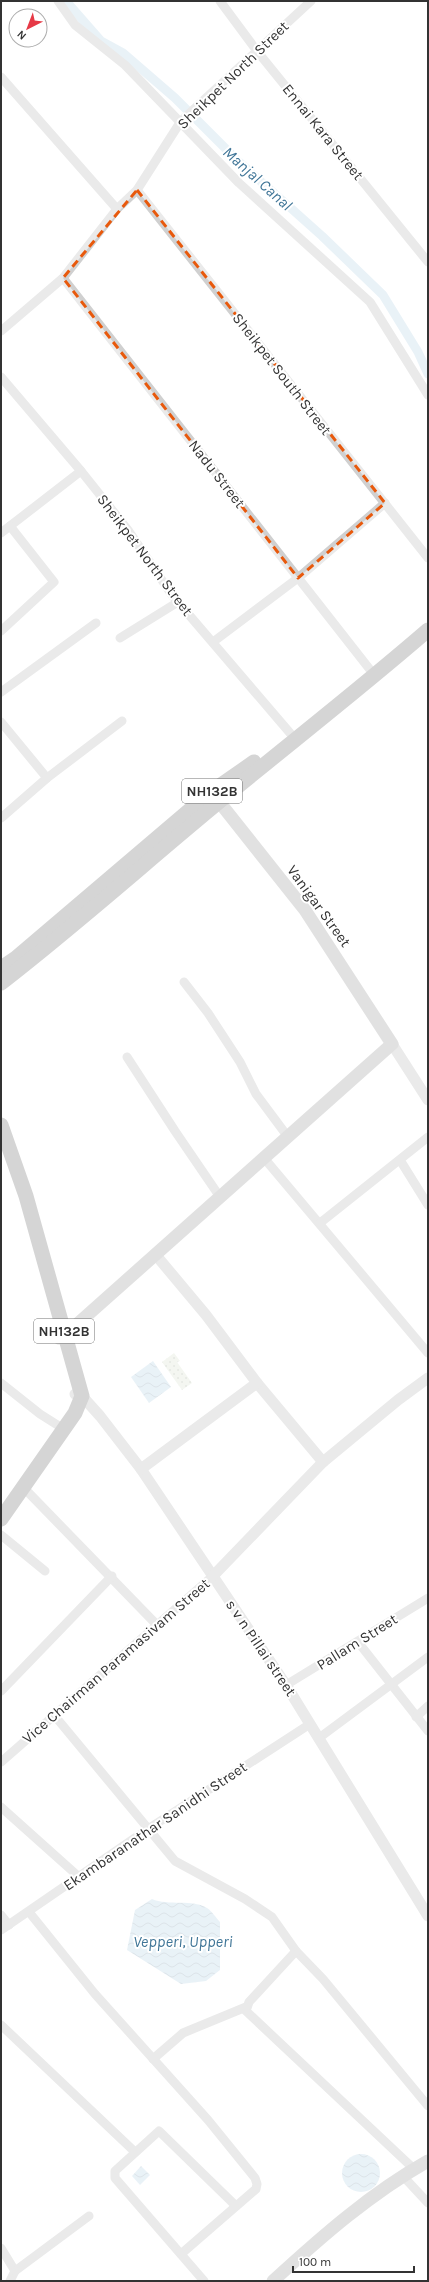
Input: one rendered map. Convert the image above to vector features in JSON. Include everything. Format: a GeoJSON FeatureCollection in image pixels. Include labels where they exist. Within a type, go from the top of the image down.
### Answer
{"type":"FeatureCollection","features":[{"type":"Feature","properties":{"kind":"highway","name":"NH132B"},"geometry":{"type":"LineString","coordinates":[[1,968],[16,958],[215,797],[290,733],[373,673],[428,620]]}},
{"type":"Feature","properties":{"kind":"highway"},"geometry":{"type":"LineString","coordinates":[[1,983],[62,936],[215,797],[428,630]]}},
{"type":"Feature","properties":{"kind":"highway","name":"NH132B"},"geometry":{"type":"LineString","coordinates":[[1,1125],[26,1196],[78,1395]]}},
{"type":"Feature","properties":{"kind":"highway","name":"NH132B"},"geometry":{"type":"LineString","coordinates":[[1,1149],[62,1336]]}},
{"type":"Feature","properties":{"kind":"highway"},"geometry":{"type":"LineString","coordinates":[[1,1519],[75,1413],[78,1395]]}},
{"type":"Feature","properties":{"kind":"highway"},"geometry":{"type":"LineString","coordinates":[[1,1508],[60,1426],[78,1395]]}},
{"type":"Feature","properties":{"kind":"main road","name":"Vanigar Street"},"geometry":{"type":"LineString","coordinates":[[215,797],[305,910],[392,1044]]}},
{"type":"Feature","properties":{"kind":"main road"},"geometry":{"type":"LineString","coordinates":[[62,1336],[392,1044]]}},
{"type":"Feature","properties":{"kind":"main road"},"geometry":{"type":"LineString","coordinates":[[272,2281],[326,2233],[402,2175],[428,2161]]}},
{"type":"Feature","properties":{"kind":"street"},"geometry":{"type":"LineString","coordinates":[[58,1],[74,25],[125,65],[181,121],[239,183],[370,302],[428,395]]}},
{"type":"Feature","properties":{"kind":"street","name":"Ennai Kara Street"},"geometry":{"type":"LineString","coordinates":[[220,1],[257,51],[428,262]]}},
{"type":"Feature","properties":{"kind":"street","name":"Sheikpet North Street"},"geometry":{"type":"LineString","coordinates":[[1,331],[64,278],[117,209],[137,190],[181,121],[311,1]]}},
{"type":"Feature","properties":{"kind":"street"},"geometry":{"type":"LineString","coordinates":[[1,77],[117,209]]}},
{"type":"Feature","properties":{"kind":"street","name":"Sheikpet South Street"},"geometry":{"type":"LineString","coordinates":[[137,190],[428,558]]}},
{"type":"Feature","properties":{"kind":"street","name":"Nadu Street"},"geometry":{"type":"LineString","coordinates":[[64,278],[373,673]]}},
{"type":"Feature","properties":{"kind":"street","name":"Sheikpet North Street"},"geometry":{"type":"LineString","coordinates":[[1,377],[81,471],[128,530],[178,602],[290,733]]}},
{"type":"Feature","properties":{"kind":"street"},"geometry":{"type":"LineString","coordinates":[[1,533],[81,471]]}},
{"type":"Feature","properties":{"kind":"street"},"geometry":{"type":"LineString","coordinates":[[213,642],[298,578],[385,503]]}},
{"type":"Feature","properties":{"kind":"street"},"geometry":{"type":"LineString","coordinates":[[1,631],[54,582],[10,526]]}},
{"type":"Feature","properties":{"kind":"street"},"geometry":{"type":"LineString","coordinates":[[120,638],[178,602]]}},
{"type":"Feature","properties":{"kind":"street"},"geometry":{"type":"LineString","coordinates":[[1,692],[96,623]]}},
{"type":"Feature","properties":{"kind":"street"},"geometry":{"type":"LineString","coordinates":[[1,818],[47,778],[122,721]]}},
{"type":"Feature","properties":{"kind":"street"},"geometry":{"type":"LineString","coordinates":[[1,722],[47,778]]}},
{"type":"Feature","properties":{"kind":"street"},"geometry":{"type":"LineString","coordinates":[[184,982],[208,1013],[240,1062],[256,1094],[288,1137]]}},
{"type":"Feature","properties":{"kind":"street"},"geometry":{"type":"LineString","coordinates":[[392,1044],[428,1100]]}},
{"type":"Feature","properties":{"kind":"street"},"geometry":{"type":"LineString","coordinates":[[127,1057],[174,1131],[220,1197]]}},
{"type":"Feature","properties":{"kind":"street"},"geometry":{"type":"LineString","coordinates":[[320,1223],[428,1137]]}},
{"type":"Feature","properties":{"kind":"street"},"geometry":{"type":"LineString","coordinates":[[264,1158],[428,1353]]}},
{"type":"Feature","properties":{"kind":"street"},"geometry":{"type":"LineString","coordinates":[[400,1160],[428,1205]]}},
{"type":"Feature","properties":{"kind":"street"},"geometry":{"type":"LineString","coordinates":[[155,1254],[206,1315],[257,1383],[323,1462]]}},
{"type":"Feature","properties":{"kind":"street"},"geometry":{"type":"LineString","coordinates":[[213,1576],[323,1462],[398,1400],[428,1378]]}},
{"type":"Feature","properties":{"kind":"street"},"geometry":{"type":"LineString","coordinates":[[1,1383],[40,1414],[60,1426]]}},
{"type":"Feature","properties":{"kind":"street"},"geometry":{"type":"LineString","coordinates":[[141,1469],[257,1383]]}},
{"type":"Feature","properties":{"kind":"street","name":"s v n Pillai street"},"geometry":{"type":"LineString","coordinates":[[78,1395],[100,1416],[141,1469],[213,1576],[286,1685],[428,1916]]}},
{"type":"Feature","properties":{"kind":"street"},"geometry":{"type":"LineString","coordinates":[[75,1413],[91,1411],[100,1416]]}},
{"type":"Feature","properties":{"kind":"street"},"geometry":{"type":"LineString","coordinates":[[23,1487],[112,1576],[157,1625]]}},
{"type":"Feature","properties":{"kind":"street"},"geometry":{"type":"LineString","coordinates":[[1,1535],[45,1571]]}},
{"type":"Feature","properties":{"kind":"street"},"geometry":{"type":"LineString","coordinates":[[1,1691],[112,1576]]}},
{"type":"Feature","properties":{"kind":"street","name":"Vice Chairman Paramasivam Street"},"geometry":{"type":"LineString","coordinates":[[1,1761],[213,1576]]}},
{"type":"Feature","properties":{"kind":"street","name":"Pallam Street"},"geometry":{"type":"LineString","coordinates":[[286,1685],[428,1598]]}},
{"type":"Feature","properties":{"kind":"street"},"geometry":{"type":"LineString","coordinates":[[358,1642],[391,1686],[428,1731]]}},
{"type":"Feature","properties":{"kind":"street"},"geometry":{"type":"LineString","coordinates":[[319,1738],[391,1686],[428,1657]]}},
{"type":"Feature","properties":{"kind":"street"},"geometry":{"type":"LineString","coordinates":[[416,1717],[428,1706]]}},
{"type":"Feature","properties":{"kind":"street"},"geometry":{"type":"LineString","coordinates":[[54,1715],[148,1829],[161,1847],[181,1866],[245,1899],[266,1912],[284,1931],[296,1951],[323,1979],[428,2106]]}},
{"type":"Feature","properties":{"kind":"street","name":"Ekambaranathar Sanidhi Street"},"geometry":{"type":"LineString","coordinates":[[5,1928],[30,1912],[78,1876],[148,1829],[310,1724]]}},
{"type":"Feature","properties":{"kind":"street"},"geometry":{"type":"LineString","coordinates":[[1,1807],[78,1876]]}},
{"type":"Feature","properties":{"kind":"street"},"geometry":{"type":"LineString","coordinates":[[30,1912],[95,1994],[208,2120],[255,2178],[258,2184],[256,2190],[181,2254]]}},
{"type":"Feature","properties":{"kind":"street"},"geometry":{"type":"LineString","coordinates":[[1,1915],[5,1928]]}},
{"type":"Feature","properties":{"kind":"street"},"geometry":{"type":"LineString","coordinates":[[153,2059],[183,2033],[246,2007],[269,1979],[296,1951]]}},
{"type":"Feature","properties":{"kind":"street"},"geometry":{"type":"LineString","coordinates":[[246,2007],[249,2015],[414,2169]]}},
{"type":"Feature","properties":{"kind":"street"},"geometry":{"type":"LineString","coordinates":[[1,2025],[135,2152]]}},
{"type":"Feature","properties":{"kind":"street"},"geometry":{"type":"LineString","coordinates":[[204,2281],[115,2178],[115,2172],[159,2131],[236,2206]]}},
{"type":"Feature","properties":{"kind":"street"},"geometry":{"type":"LineString","coordinates":[[402,2175],[428,2204]]}},
{"type":"Feature","properties":{"kind":"street"},"geometry":{"type":"LineString","coordinates":[[10,2281],[15,2271],[89,2216]]}},
{"type":"Feature","properties":{"kind":"street"},"geometry":{"type":"LineString","coordinates":[[1,2248],[15,2271]]}},
{"type":"Feature","properties":{"kind":"highlighted area"},"geometry":{"type":"Polygon","coordinates":[[[137,190],[385,503],[298,578],[63,278],[137,190]]]}},
{"type":"Feature","properties":{"kind":"shaded area"},"geometry":{"type":"Polygon","coordinates":[[[174,1353],[180,1361],[177,1362],[192,1383],[182,1390],[162,1362],[174,1353]]]}},
{"type":"Feature","properties":{"kind":"water"},"geometry":{"type":"Polygon","coordinates":[[[153,1361],[171,1387],[149,1403],[131,1377],[153,1361]]]}},
{"type":"Feature","properties":{"kind":"water","name":"Vepperi, Upperi"},"geometry":{"type":"Polygon","coordinates":[[[152,1899],[165,1902],[201,1905],[211,1911],[220,1922],[220,1970],[206,1981],[181,1984],[127,1950],[135,1910],[152,1899]]]}},
{"type":"Feature","properties":{"kind":"water"},"geometry":{"type":"Polygon","coordinates":[[[357,2154],[365,2154],[372,2157],[377,2162],[380,2173],[377,2184],[372,2189],[365,2192],[357,2192],[350,2189],[345,2184],[342,2177],[342,2169],[345,2162],[350,2157],[357,2154]]]}},
{"type":"Feature","properties":{"kind":"water"},"geometry":{"type":"Polygon","coordinates":[[[141,2166],[150,2175],[140,2185],[132,2176],[141,2166]]]}},
{"type":"Feature","properties":{"kind":"waterway","name":"Manjal Canal"},"geometry":{"type":"LineString","coordinates":[[66,1],[101,41],[123,53],[175,98],[237,160],[322,236],[383,295],[418,352],[428,374]]}}]}
